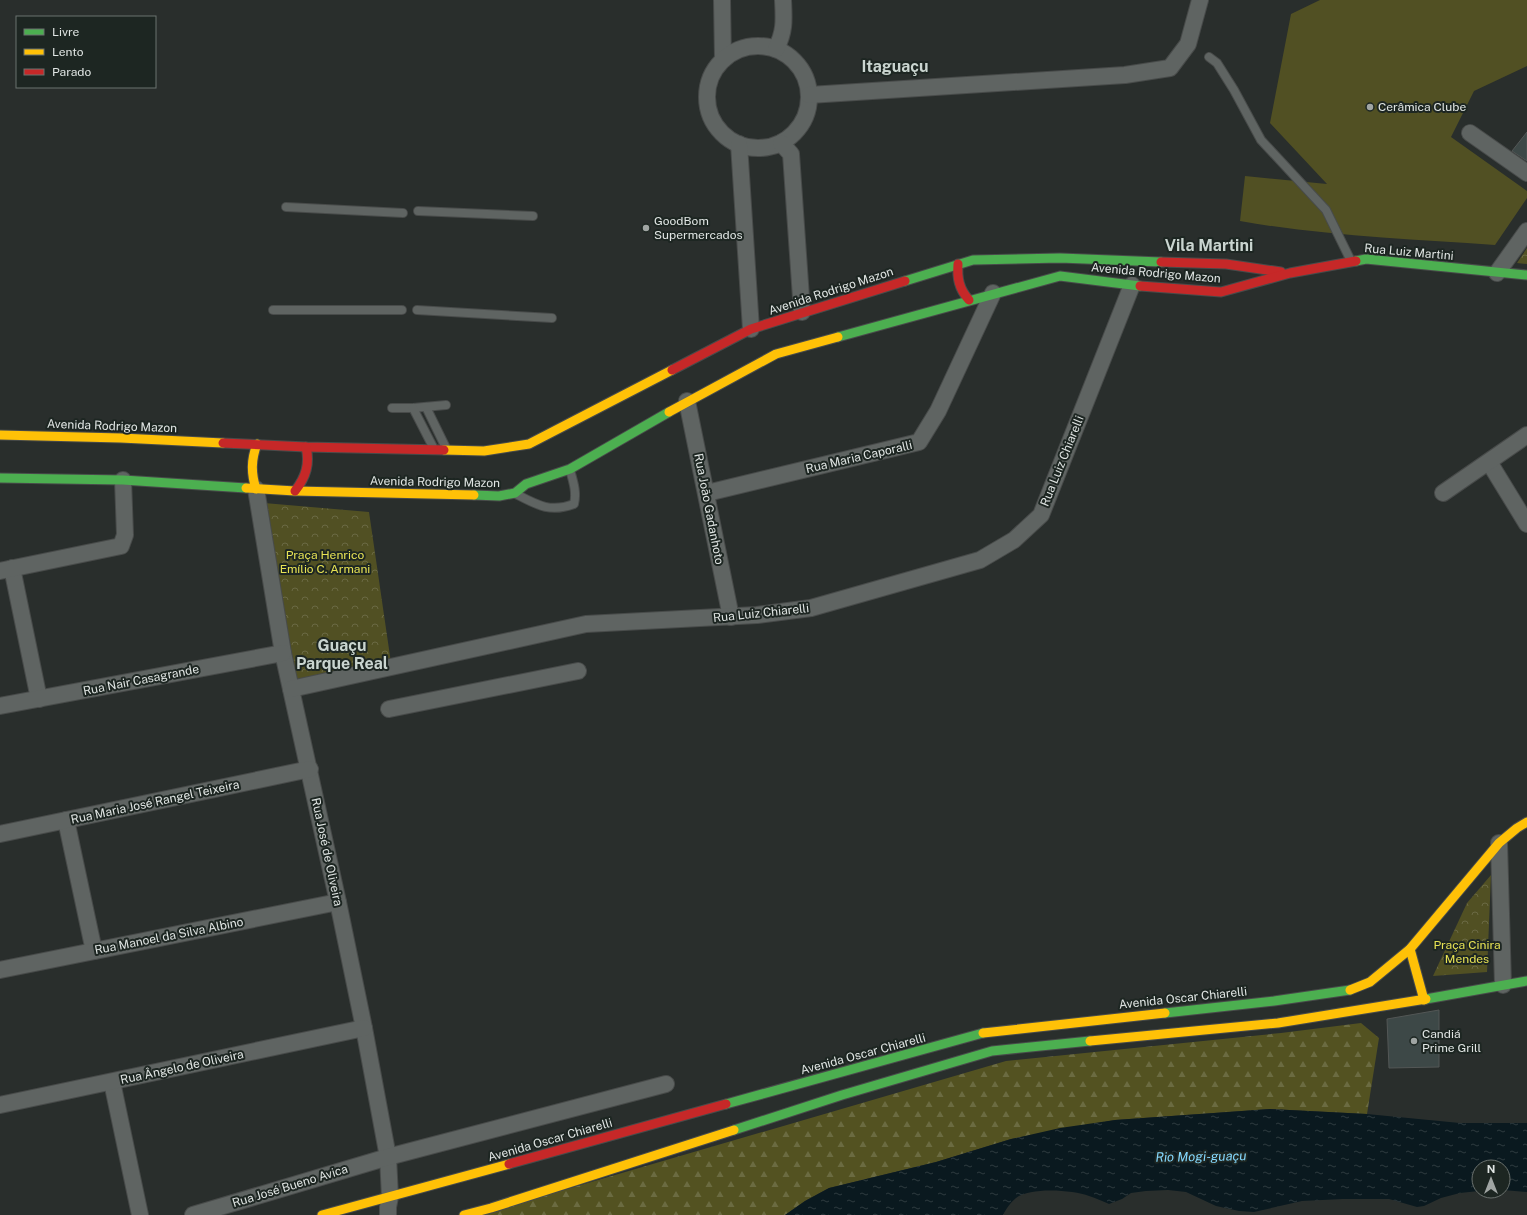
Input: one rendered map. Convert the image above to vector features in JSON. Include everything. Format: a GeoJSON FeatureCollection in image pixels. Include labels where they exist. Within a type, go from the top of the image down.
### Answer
{"type":"FeatureCollection","features":[{"type":"Feature","properties":{"kind":"street"},"geometry":{"type":"LineString","coordinates":[[722,0],[723,60]]}},
{"type":"Feature","properties":{"kind":"street"},"geometry":{"type":"LineString","coordinates":[[776,49],[782,36],[784,19],[783,0]]}},
{"type":"Feature","properties":{"kind":"street"},"geometry":{"type":"LineString","coordinates":[[809,95],[1125,75],[1170,68],[1188,44],[1200,0]]}},
{"type":"Feature","properties":{"kind":"street"},"geometry":{"type":"LineString","coordinates":[[753,46],[776,49],[785,54],[798,65],[806,79],[809,95],[807,112],[800,126],[781,143],[756,148],[739,144],[724,136],[713,122],[707,106],[707,89],[712,73],[723,60],[737,50],[753,46]]}},
{"type":"Feature","properties":{"kind":"street"},"geometry":{"type":"LineString","coordinates":[[1470,133],[1527,172]]}},
{"type":"Feature","properties":{"kind":"street"},"geometry":{"type":"LineString","coordinates":[[781,143],[791,154],[802,312]]}},
{"type":"Feature","properties":{"kind":"street"},"geometry":{"type":"LineString","coordinates":[[739,144],[751,329]]}},
{"type":"Feature","properties":{"kind":"street"},"geometry":{"type":"LineString","coordinates":[[1497,273],[1527,231]]}},
{"type":"Feature","properties":{"kind":"street","name":"Avenida Rodrigo Mazon"},"geometry":{"type":"LineString","coordinates":[[0,435],[120,438],[306,447],[484,451],[530,444],[751,329],[973,260],[991,263],[1060,258],[1226,264],[1290,273]]}},
{"type":"Feature","properties":{"kind":"street","name":"Rua Luiz Martini"},"geometry":{"type":"LineString","coordinates":[[1290,273],[1366,258],[1527,275]]}},
{"type":"Feature","properties":{"kind":"street"},"geometry":{"type":"LineString","coordinates":[[958,264],[957,278],[959,286],[969,300]]}},
{"type":"Feature","properties":{"kind":"street","name":"Avenida Rodrigo Mazon"},"geometry":{"type":"LineString","coordinates":[[0,478],[123,480],[295,491],[499,496],[516,493],[526,484],[570,469],[687,401],[776,354],[969,300],[994,289],[1060,276],[1132,285],[1221,292],[1290,273]]}},
{"type":"Feature","properties":{"kind":"street","name":"Rua Luiz Chiarelli"},"geometry":{"type":"LineString","coordinates":[[291,689],[586,624],[731,617],[811,608],[980,560],[1014,540],[1040,515],[1132,285]]}},
{"type":"Feature","properties":{"kind":"street","name":"Rua Maria Caporalli"},"geometry":{"type":"LineString","coordinates":[[707,493],[919,442],[938,411],[994,289]]}},
{"type":"Feature","properties":{"kind":"street","name":"Rua João Gadanhoto"},"geometry":{"type":"LineString","coordinates":[[687,401],[707,493],[731,617]]}},
{"type":"Feature","properties":{"kind":"street"},"geometry":{"type":"LineString","coordinates":[[1443,493],[1527,435]]}},
{"type":"Feature","properties":{"kind":"street"},"geometry":{"type":"LineString","coordinates":[[256,489],[251,471],[257,444]]}},
{"type":"Feature","properties":{"kind":"street"},"geometry":{"type":"LineString","coordinates":[[295,491],[305,477],[308,454],[306,447]]}},
{"type":"Feature","properties":{"kind":"street"},"geometry":{"type":"LineString","coordinates":[[1489,462],[1527,524]]}},
{"type":"Feature","properties":{"kind":"street"},"geometry":{"type":"LineString","coordinates":[[38,699],[6,570],[121,546],[125,535],[123,480]]}},
{"type":"Feature","properties":{"kind":"street","name":"Rua José de Oliveira"},"geometry":{"type":"LineString","coordinates":[[256,489],[283,654],[310,769],[338,902],[364,1028],[388,1157],[390,1197],[388,1215]]}},
{"type":"Feature","properties":{"kind":"street","name":"Rua Nair Casagrande"},"geometry":{"type":"LineString","coordinates":[[0,706],[283,654]]}},
{"type":"Feature","properties":{"kind":"street"},"geometry":{"type":"LineString","coordinates":[[389,709],[578,671]]}},
{"type":"Feature","properties":{"kind":"street","name":"Rua Maria José Rangel Teixeira"},"geometry":{"type":"LineString","coordinates":[[0,834],[310,769]]}},
{"type":"Feature","properties":{"kind":"street"},"geometry":{"type":"LineString","coordinates":[[66,820],[94,951]]}},
{"type":"Feature","properties":{"kind":"street","name":"Avenida Oscar Chiarelli"},"geometry":{"type":"LineString","coordinates":[[322,1215],[985,1033],[1274,1001],[1354,989],[1370,982],[1410,949],[1500,843],[1517,828],[1527,822]]}},
{"type":"Feature","properties":{"kind":"street"},"geometry":{"type":"LineString","coordinates":[[1500,843],[1503,985]]}},
{"type":"Feature","properties":{"kind":"street","name":"Rua Manoel da Silva Albino"},"geometry":{"type":"LineString","coordinates":[[0,970],[338,902]]}},
{"type":"Feature","properties":{"kind":"street"},"geometry":{"type":"LineString","coordinates":[[1410,949],[1424,1000]]}},
{"type":"Feature","properties":{"kind":"street"},"geometry":{"type":"LineString","coordinates":[[464,1215],[541,1192],[842,1095],[992,1051],[1278,1022],[1424,1000],[1527,981]]}},
{"type":"Feature","properties":{"kind":"street","name":"Rua Ângelo de Oliveira"},"geometry":{"type":"LineString","coordinates":[[0,1106],[364,1028]]}},
{"type":"Feature","properties":{"kind":"street"},"geometry":{"type":"LineString","coordinates":[[112,1082],[140,1215]]}},
{"type":"Feature","properties":{"kind":"street","name":"Rua José Bueno Avica"},"geometry":{"type":"LineString","coordinates":[[192,1215],[388,1157],[666,1084]]}},
{"type":"Feature","properties":{"kind":"street"},"geometry":{"type":"LineString","coordinates":[[535,1156],[545,1166]]}},
{"type":"Feature","properties":{"kind":"street"},"geometry":{"type":"LineString","coordinates":[[541,1192],[548,1185],[548,1180]]}},
{"type":"Feature","properties":{"kind":"lane"},"geometry":{"type":"LineString","coordinates":[[1209,57],[1217,63],[1234,90],[1261,140],[1326,210],[1351,261]]}},
{"type":"Feature","properties":{"kind":"lane"},"geometry":{"type":"LineString","coordinates":[[286,207],[403,213]]}},
{"type":"Feature","properties":{"kind":"lane"},"geometry":{"type":"LineString","coordinates":[[418,212],[534,216]]}},
{"type":"Feature","properties":{"kind":"lane"},"geometry":{"type":"LineString","coordinates":[[273,310],[402,310]]}},
{"type":"Feature","properties":{"kind":"lane"},"geometry":{"type":"LineString","coordinates":[[417,310],[552,318]]}},
{"type":"Feature","properties":{"kind":"lane"},"geometry":{"type":"LineString","coordinates":[[392,408],[446,405]]}},
{"type":"Feature","properties":{"kind":"lane"},"geometry":{"type":"LineString","coordinates":[[426,407],[448,450]]}},
{"type":"Feature","properties":{"kind":"lane"},"geometry":{"type":"LineString","coordinates":[[413,408],[434,450]]}},
{"type":"Feature","properties":{"kind":"lane"},"geometry":{"type":"LineString","coordinates":[[516,493],[535,504],[547,508],[563,508],[574,504],[575,489],[570,469]]}},
{"type":"Feature","properties":{"kind":"green space","name":"Cerâmica Clube"},"geometry":{"type":"Polygon","coordinates":[[[1320,0],[1527,0],[1527,66],[1474,91],[1451,137],[1527,191],[1527,198],[1495,245],[1335,234],[1240,221],[1245,176],[1327,184],[1270,123],[1291,14],[1320,0]]]}},
{"type":"Feature","properties":{"kind":"green space"},"geometry":{"type":"Polygon","coordinates":[[[1527,248],[1527,264],[1517,263],[1527,248]]]}},
{"type":"Feature","properties":{"kind":"green space","name":"Praça Henrico Emílio C. Armani"},"geometry":{"type":"Polygon","coordinates":[[[264,503],[369,512],[391,663],[295,684],[264,503]]]}},
{"type":"Feature","properties":{"kind":"green space","name":"Praça Cinira Mendes"},"geometry":{"type":"Polygon","coordinates":[[[1491,875],[1487,972],[1433,976],[1467,903],[1491,875]]]}},
{"type":"Feature","properties":{"kind":"green space"},"geometry":{"type":"Polygon","coordinates":[[[1361,1023],[1379,1038],[1367,1114],[1270,1109],[1115,1120],[1011,1139],[936,1162],[829,1188],[805,1201],[785,1215],[478,1215],[1006,1061],[1281,1033],[1361,1023]]]}},
{"type":"Feature","properties":{"kind":"water","name":"Rio Mogi-guaçu"},"geometry":{"type":"Polygon","coordinates":[[[1270,1109],[1367,1114],[1460,1123],[1527,1123],[1527,1192],[1511,1191],[1511,1159],[1471,1159],[1471,1192],[1441,1198],[1424,1206],[1417,1207],[1389,1199],[1343,1199],[1302,1201],[1254,1212],[1239,1211],[1216,1206],[1186,1192],[1168,1190],[1131,1193],[1122,1199],[1109,1204],[1073,1192],[1041,1191],[1031,1192],[1016,1198],[1003,1215],[785,1215],[805,1201],[829,1188],[936,1162],[1011,1139],[1060,1128],[1115,1120],[1270,1109]]]}},
{"type":"Feature","properties":{"kind":"building"},"geometry":{"type":"Polygon","coordinates":[[[1527,132],[1527,161],[1512,151],[1527,132]]]}},
{"type":"Feature","properties":{"kind":"building","name":"Candiá Prime Grill"},"geometry":{"type":"Polygon","coordinates":[[[1439,1010],[1439,1067],[1389,1068],[1387,1019],[1439,1010]]]}},
{"type":"Feature","properties":{"kind":"traffic: fast"},"geometry":{"type":"LineString","coordinates":[[905,281],[973,260],[1060,258],[1161,262]]}},
{"type":"Feature","properties":{"kind":"traffic: fast"},"geometry":{"type":"LineString","coordinates":[[1356,261],[1366,259],[1527,275]]}},
{"type":"Feature","properties":{"kind":"traffic: fast"},"geometry":{"type":"LineString","coordinates":[[838,337],[1060,276],[1140,286]]}},
{"type":"Feature","properties":{"kind":"traffic: fast"},"geometry":{"type":"LineString","coordinates":[[474,495],[499,496],[515,493],[526,484],[570,469],[669,412]]}},
{"type":"Feature","properties":{"kind":"traffic: fast"},"geometry":{"type":"LineString","coordinates":[[0,478],[123,480],[246,488]]}},
{"type":"Feature","properties":{"kind":"traffic: fast"},"geometry":{"type":"LineString","coordinates":[[1426,999],[1527,981]]}},
{"type":"Feature","properties":{"kind":"traffic: fast"},"geometry":{"type":"LineString","coordinates":[[1165,1013],[1274,1001],[1350,990]]}},
{"type":"Feature","properties":{"kind":"traffic: fast"},"geometry":{"type":"LineString","coordinates":[[726,1104],[983,1033]]}},
{"type":"Feature","properties":{"kind":"traffic: fast"},"geometry":{"type":"LineString","coordinates":[[734,1130],[842,1095],[992,1051],[1090,1041]]}},
{"type":"Feature","properties":{"kind":"traffic: slow"},"geometry":{"type":"LineString","coordinates":[[669,412],[776,354],[838,337]]}},
{"type":"Feature","properties":{"kind":"traffic: slow"},"geometry":{"type":"LineString","coordinates":[[444,450],[484,451],[529,444],[672,370]]}},
{"type":"Feature","properties":{"kind":"traffic: slow"},"geometry":{"type":"LineString","coordinates":[[0,435],[121,438],[223,443]]}},
{"type":"Feature","properties":{"kind":"traffic: slow"},"geometry":{"type":"LineString","coordinates":[[256,489],[252,466],[257,444]]}},
{"type":"Feature","properties":{"kind":"traffic: slow"},"geometry":{"type":"LineString","coordinates":[[246,488],[295,491],[474,495]]}},
{"type":"Feature","properties":{"kind":"traffic: slow"},"geometry":{"type":"LineString","coordinates":[[1350,990],[1370,982],[1410,949],[1499,843],[1527,822]]}},
{"type":"Feature","properties":{"kind":"traffic: slow"},"geometry":{"type":"LineString","coordinates":[[1410,949],[1424,1000]]}},
{"type":"Feature","properties":{"kind":"traffic: slow"},"geometry":{"type":"LineString","coordinates":[[1090,1041],[1278,1023],[1426,999]]}},
{"type":"Feature","properties":{"kind":"traffic: slow"},"geometry":{"type":"LineString","coordinates":[[983,1033],[1165,1013]]}},
{"type":"Feature","properties":{"kind":"traffic: slow"},"geometry":{"type":"LineString","coordinates":[[464,1215],[491,1208],[734,1130]]}},
{"type":"Feature","properties":{"kind":"traffic: slow"},"geometry":{"type":"LineString","coordinates":[[322,1215],[509,1164]]}},
{"type":"Feature","properties":{"kind":"traffic: jam"},"geometry":{"type":"LineString","coordinates":[[1140,286],[1221,292],[1290,273],[1356,261]]}},
{"type":"Feature","properties":{"kind":"traffic: jam"},"geometry":{"type":"LineString","coordinates":[[1161,262],[1226,264],[1281,272]]}},
{"type":"Feature","properties":{"kind":"traffic: jam"},"geometry":{"type":"LineString","coordinates":[[958,264],[959,283],[969,300]]}},
{"type":"Feature","properties":{"kind":"traffic: jam"},"geometry":{"type":"LineString","coordinates":[[672,370],[751,329],[905,281]]}},
{"type":"Feature","properties":{"kind":"traffic: jam"},"geometry":{"type":"LineString","coordinates":[[223,443],[306,447],[444,450]]}},
{"type":"Feature","properties":{"kind":"traffic: jam"},"geometry":{"type":"LineString","coordinates":[[295,491],[302,481],[306,470],[308,459],[306,447]]}},
{"type":"Feature","properties":{"kind":"traffic: jam"},"geometry":{"type":"LineString","coordinates":[[509,1164],[726,1104]]}},
{"type":"Feature","properties":{"kind":"place","name":"Cerâmica Clube"},"geometry":{"type":"Point","coordinates":[1370,107]}},
{"type":"Feature","properties":{"kind":"place","name":"GoodBom Supermercados"},"geometry":{"type":"Point","coordinates":[646,228]}},
{"type":"Feature","properties":{"kind":"place","name":"Candiá Prime Grill"},"geometry":{"type":"Point","coordinates":[1414,1041]}},
{"type":"Feature","properties":{"kind":"district","name":"Itaguaçu"},"geometry":{"type":"Point","coordinates":[895,66]}},
{"type":"Feature","properties":{"kind":"district","name":"Vila Martini"},"geometry":{"type":"Point","coordinates":[1209,245]}},
{"type":"Feature","properties":{"kind":"district","name":"Guaçu Parque Real"},"geometry":{"type":"Point","coordinates":[342,654]}}]}
